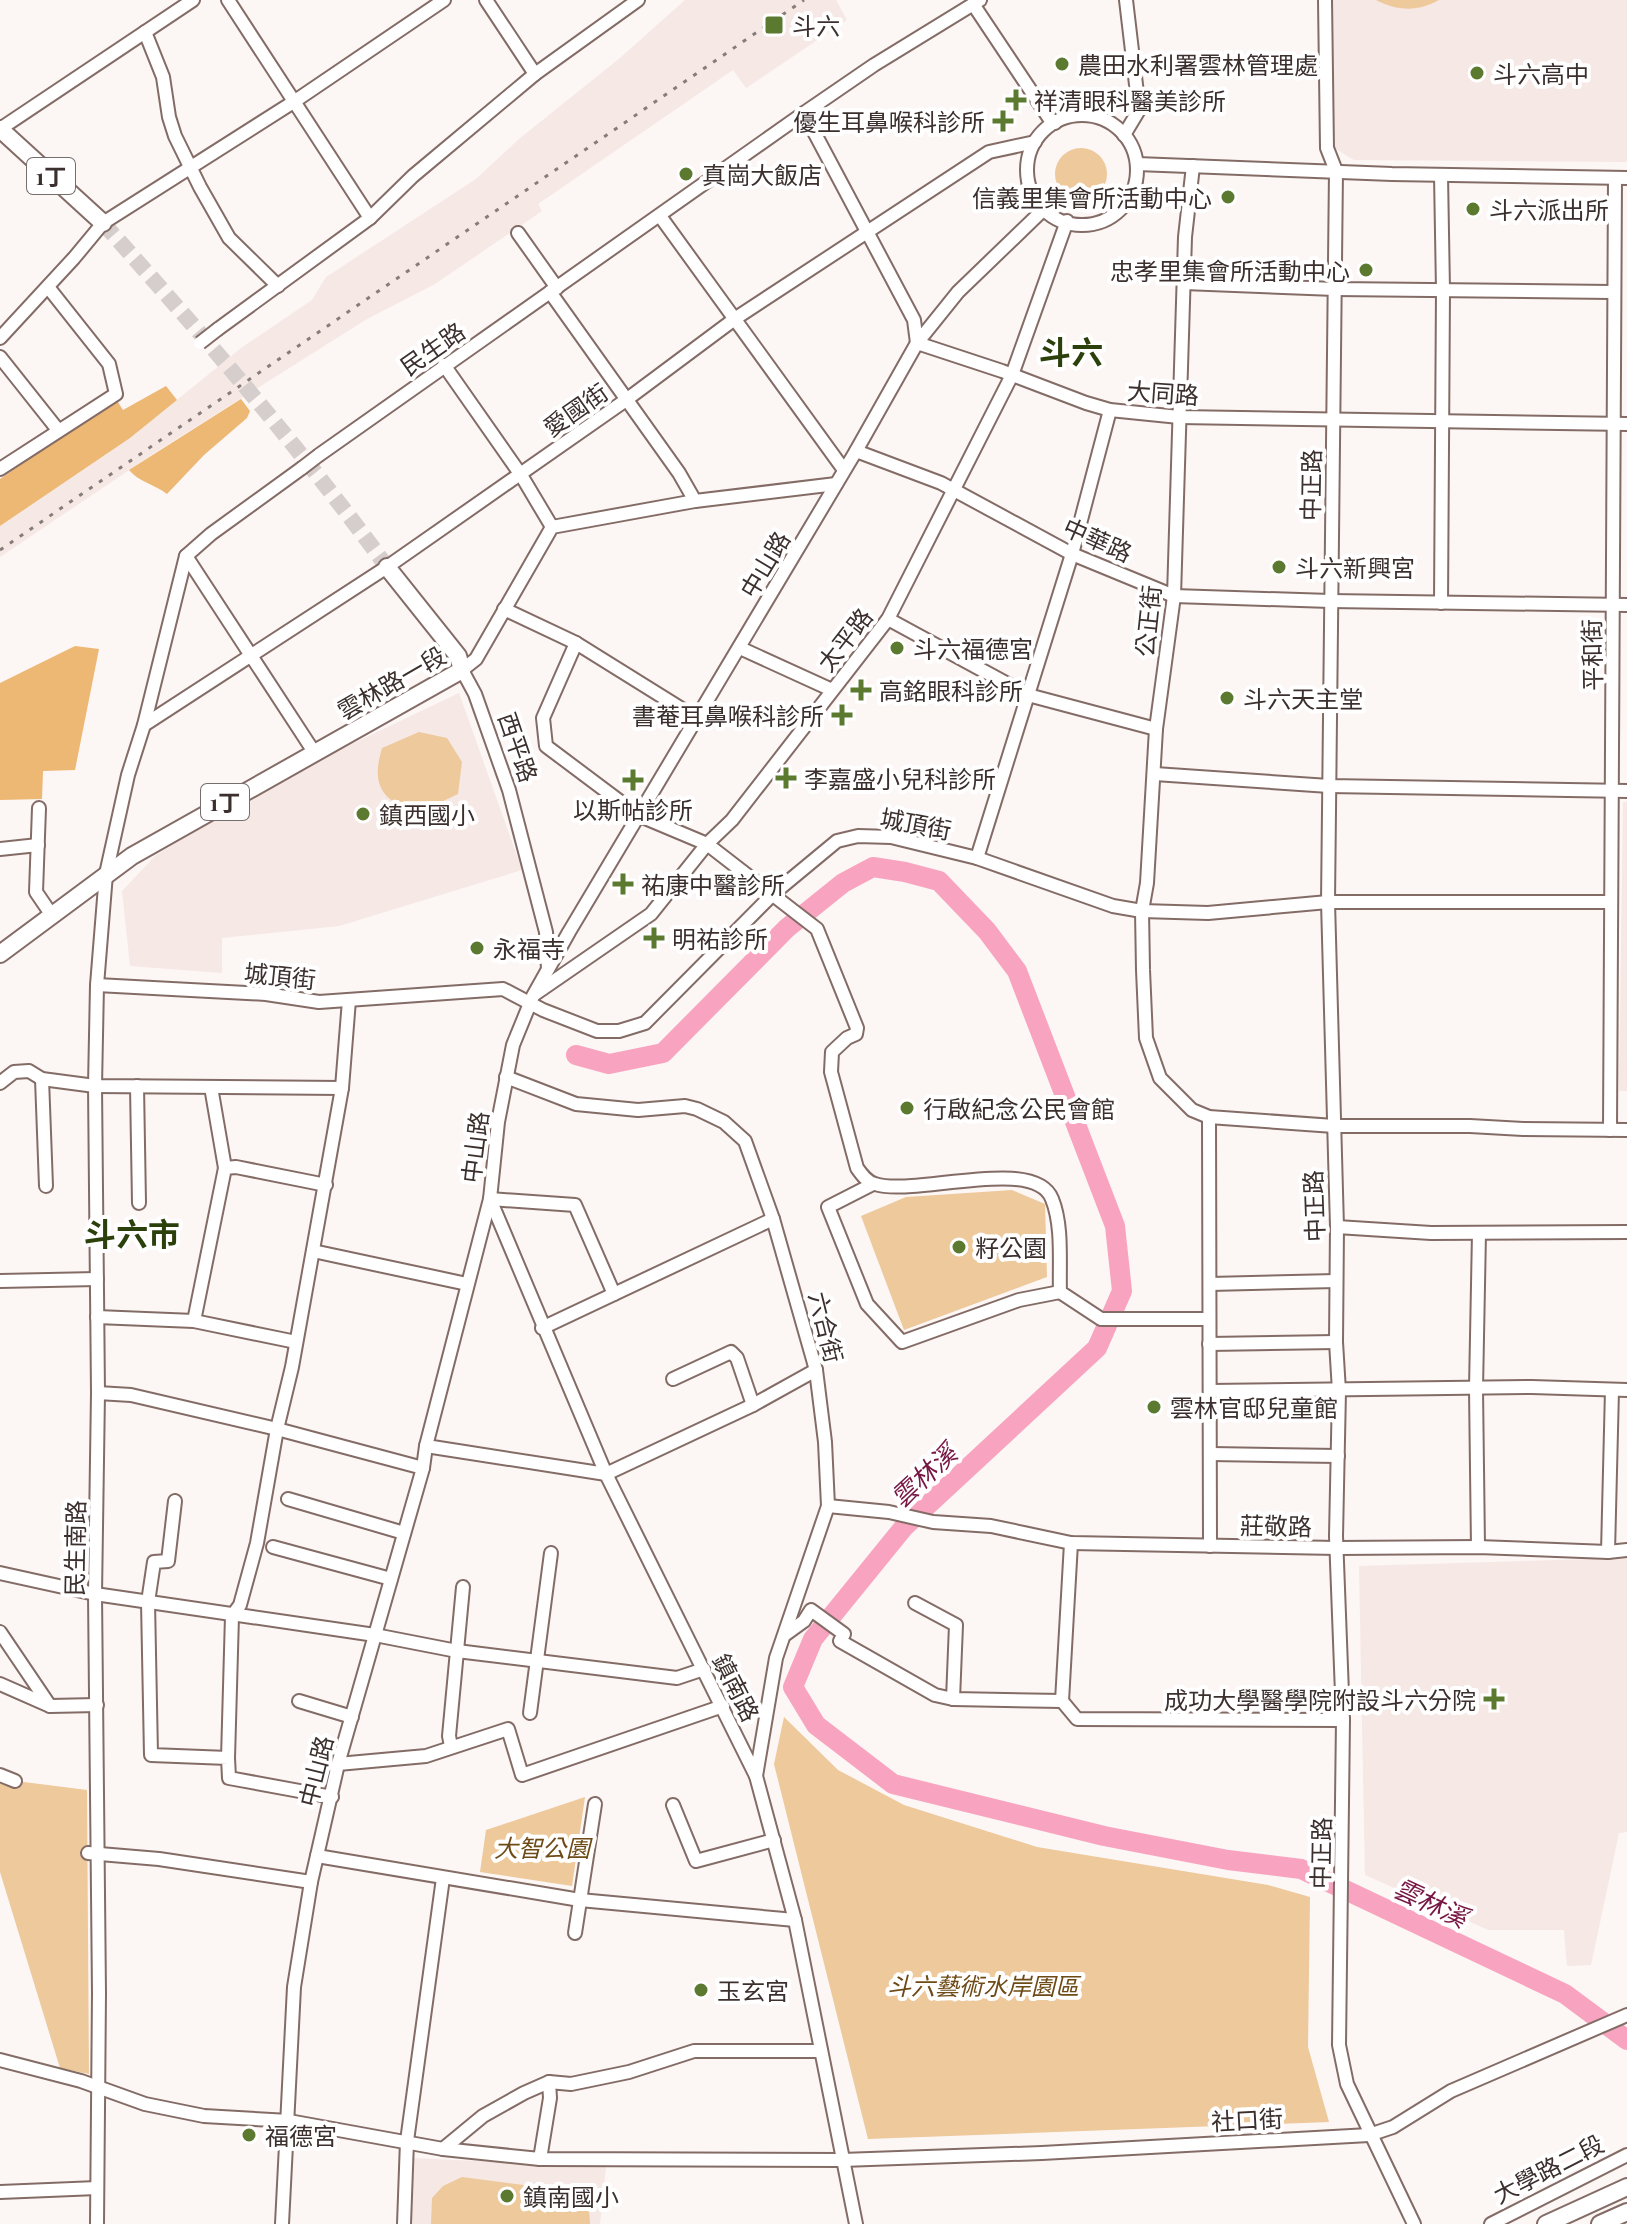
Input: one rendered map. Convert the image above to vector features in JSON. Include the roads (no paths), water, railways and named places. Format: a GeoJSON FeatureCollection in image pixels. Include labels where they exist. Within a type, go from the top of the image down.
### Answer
{"type":"FeatureCollection","features":[{"type":"Feature","properties":{"kind":"main road","name":"1丁"},"geometry":{"type":"LineString","coordinates":[[0,129],[103,223]]}},
{"type":"Feature","properties":{"kind":"main road","name":"西平路"},"geometry":{"type":"LineString","coordinates":[[387,567],[458,656],[462,670]]}},
{"type":"Feature","properties":{"kind":"main road","name":"雲林路一段"},"geometry":{"type":"LineString","coordinates":[[0,954],[132,856],[462,670]]}},
{"type":"Feature","properties":{"kind":"main road","name":"大學路二段"},"geometry":{"type":"LineString","coordinates":[[1546,2224],[1627,2187]]}},
{"type":"Feature","properties":{"kind":"main road"},"geometry":{"type":"LineString","coordinates":[[1600,2224],[1627,2212]]}},
{"type":"Feature","properties":{"kind":"street"},"geometry":{"type":"LineString","coordinates":[[0,129],[193,0]]}},
{"type":"Feature","properties":{"kind":"street"},"geometry":{"type":"LineString","coordinates":[[228,0],[370,218]]}},
{"type":"Feature","properties":{"kind":"street"},"geometry":{"type":"LineString","coordinates":[[0,338],[103,223],[295,101],[444,0]]}},
{"type":"Feature","properties":{"kind":"street"},"geometry":{"type":"LineString","coordinates":[[486,0],[535,74]]}},
{"type":"Feature","properties":{"kind":"street"},"geometry":{"type":"LineString","coordinates":[[200,343],[370,218],[413,176],[535,74],[638,0]]}},
{"type":"Feature","properties":{"kind":"street"},"geometry":{"type":"LineString","coordinates":[[1124,135],[1139,110],[1126,0]]}},
{"type":"Feature","properties":{"kind":"street","name":"中正路"},"geometry":{"type":"LineString","coordinates":[[1325,0],[1327,148],[1336,171],[1328,902],[1337,1227],[1337,1548],[1343,1720],[1339,2045],[1347,2084],[1414,2224]]}},
{"type":"Feature","properties":{"kind":"street"},"geometry":{"type":"LineString","coordinates":[[976,2],[1055,123]]}},
{"type":"Feature","properties":{"kind":"street","name":"民生路"},"geometry":{"type":"LineString","coordinates":[[186,556],[211,534],[444,365],[874,65],[976,2]]}},
{"type":"Feature","properties":{"kind":"street"},"geometry":{"type":"LineString","coordinates":[[145,32],[163,77],[175,136],[191,168],[229,238],[278,286]]}},
{"type":"Feature","properties":{"kind":"street"},"geometry":{"type":"LineString","coordinates":[[804,113],[914,320],[917,343]]}},
{"type":"Feature","properties":{"kind":"street"},"geometry":{"type":"LineString","coordinates":[[1075,116],[1088,116],[1114,126],[1124,135],[1137,164],[1137,179],[1133,193],[1114,216],[1100,223],[1085,225],[1043,210],[1028,182],[1029,154],[1035,142],[1055,123],[1075,116]]}},
{"type":"Feature","properties":{"kind":"street","name":"愛國街"},"geometry":{"type":"LineString","coordinates":[[144,725],[387,567],[521,475],[736,318],[989,152],[1035,142]]}},
{"type":"Feature","properties":{"kind":"street"},"geometry":{"type":"LineString","coordinates":[[1137,164],[1621,178]]}},
{"type":"Feature","properties":{"kind":"street","name":"公正街"},"geometry":{"type":"LineString","coordinates":[[1193,166],[1185,237],[1174,596],[1156,729],[1147,883],[1142,911],[1146,1038],[1160,1078],[1192,1110],[1209,1117]]}},
{"type":"Feature","properties":{"kind":"street"},"geometry":{"type":"LineString","coordinates":[[1441,175],[1441,603]]}},
{"type":"Feature","properties":{"kind":"street","name":"平和街"},"geometry":{"type":"LineString","coordinates":[[1610,1130],[1611,791],[1614,733],[1612,296],[1621,245],[1621,178]]}},
{"type":"Feature","properties":{"kind":"street","name":"中山路"},"geometry":{"type":"LineString","coordinates":[[282,2224],[294,1987],[311,1882],[338,1764],[423,1468],[426,1446],[490,1199],[513,1045],[531,999],[548,969],[917,343],[958,292],[1043,210]]}},
{"type":"Feature","properties":{"kind":"street"},"geometry":{"type":"LineString","coordinates":[[660,216],[844,470]]}},
{"type":"Feature","properties":{"kind":"street","name":"太平路"},"geometry":{"type":"LineString","coordinates":[[531,999],[651,914],[707,844],[732,820],[888,619],[1012,375],[1067,221]]}},
{"type":"Feature","properties":{"kind":"street"},"geometry":{"type":"LineString","coordinates":[[518,233],[695,501]]}},
{"type":"Feature","properties":{"kind":"street"},"geometry":{"type":"LineString","coordinates":[[1184,283],[1612,296],[1627,300]]}},
{"type":"Feature","properties":{"kind":"street"},"geometry":{"type":"LineString","coordinates":[[0,469],[116,394],[109,364],[48,287]]}},
{"type":"Feature","properties":{"kind":"street","name":"大同路"},"geometry":{"type":"LineString","coordinates":[[917,343],[1110,410],[1179,417],[1627,424]]}},
{"type":"Feature","properties":{"kind":"street"},"geometry":{"type":"LineString","coordinates":[[0,357],[58,430]]}},
{"type":"Feature","properties":{"kind":"street"},"geometry":{"type":"LineString","coordinates":[[444,365],[521,475],[552,527],[695,501],[836,484]]}},
{"type":"Feature","properties":{"kind":"street"},"geometry":{"type":"LineString","coordinates":[[977,858],[1072,554],[1110,410]]}},
{"type":"Feature","properties":{"kind":"street","name":"中華路"},"geometry":{"type":"LineString","coordinates":[[856,451],[953,490],[1072,554],[1174,596],[1627,605]]}},
{"type":"Feature","properties":{"kind":"street","name":"雲林路一段"},"geometry":{"type":"LineString","coordinates":[[462,670],[476,659],[552,527]]}},
{"type":"Feature","properties":{"kind":"street"},"geometry":{"type":"LineString","coordinates":[[186,556],[314,752]]}},
{"type":"Feature","properties":{"kind":"street"},"geometry":{"type":"LineString","coordinates":[[106,874],[128,775],[144,725],[186,556]]}},
{"type":"Feature","properties":{"kind":"street"},"geometry":{"type":"LineString","coordinates":[[504,609],[576,643],[698,719]]}},
{"type":"Feature","properties":{"kind":"street"},"geometry":{"type":"LineString","coordinates":[[888,619],[1028,695],[1156,729]]}},
{"type":"Feature","properties":{"kind":"street"},"geometry":{"type":"LineString","coordinates":[[576,643],[543,718],[546,746],[638,815],[707,844],[817,929],[857,1028],[856,1034],[832,1052],[831,1072],[857,1168],[873,1184],[895,1188],[1019,1177],[1040,1185],[1052,1196],[1057,1215],[1060,1292]]}},
{"type":"Feature","properties":{"kind":"street"},"geometry":{"type":"LineString","coordinates":[[740,648],[832,690]]}},
{"type":"Feature","properties":{"kind":"street","name":"西平路"},"geometry":{"type":"LineString","coordinates":[[462,670],[475,694],[509,790],[546,932],[548,969]]}},
{"type":"Feature","properties":{"kind":"street"},"geometry":{"type":"LineString","coordinates":[[1155,774],[1329,786],[1627,791]]}},
{"type":"Feature","properties":{"kind":"street"},"geometry":{"type":"LineString","coordinates":[[39,808],[36,892],[51,914]]}},
{"type":"Feature","properties":{"kind":"street","name":"城頂街"},"geometry":{"type":"LineString","coordinates":[[97,985],[266,994],[319,1002],[503,989],[597,1031],[619,1031],[645,1023],[773,894],[837,841],[858,836],[891,837],[977,858],[1113,906],[1142,911],[1208,913],[1328,902],[1610,902]]}},
{"type":"Feature","properties":{"kind":"street"},"geometry":{"type":"LineString","coordinates":[[0,849],[38,845]]}},
{"type":"Feature","properties":{"kind":"street","name":"民生南路"},"geometry":{"type":"LineString","coordinates":[[97,2224],[99,1993],[92,1854],[97,1705],[95,1086],[97,985],[106,874]]}},
{"type":"Feature","properties":{"kind":"street"},"geometry":{"type":"LineString","coordinates":[[332,1797],[229,1778],[228,1758],[232,1616],[240,1605],[257,1543],[326,1185],[342,1088],[349,1000]]}},
{"type":"Feature","properties":{"kind":"street"},"geometry":{"type":"LineString","coordinates":[[0,1083],[14,1072],[29,1071],[42,1079],[95,1086],[342,1088]]}},
{"type":"Feature","properties":{"kind":"street","name":"六合街"},"geometry":{"type":"LineString","coordinates":[[506,1077],[576,1104],[638,1110],[685,1106],[724,1122],[745,1141],[773,1219],[816,1370],[825,1442],[828,1506],[776,1658],[756,1776]]}},
{"type":"Feature","properties":{"kind":"street"},"geometry":{"type":"LineString","coordinates":[[42,1079],[46,1186]]}},
{"type":"Feature","properties":{"kind":"street"},"geometry":{"type":"LineString","coordinates":[[137,1086],[139,1203]]}},
{"type":"Feature","properties":{"kind":"street"},"geometry":{"type":"LineString","coordinates":[[194,1321],[225,1168],[211,1087]]}},
{"type":"Feature","properties":{"kind":"street"},"geometry":{"type":"LineString","coordinates":[[1210,1546],[1209,1117],[1334,1126],[1627,1130]]}},
{"type":"Feature","properties":{"kind":"street"},"geometry":{"type":"LineString","coordinates":[[225,1168],[236,1167],[326,1185]]}},
{"type":"Feature","properties":{"kind":"street"},"geometry":{"type":"LineString","coordinates":[[873,1184],[828,1207],[867,1304],[902,1342],[1019,1300],[1060,1292],[1101,1319],[1208,1319]]}},
{"type":"Feature","properties":{"kind":"street"},"geometry":{"type":"LineString","coordinates":[[490,1199],[575,1205],[614,1294]]}},
{"type":"Feature","properties":{"kind":"street","name":"鎮南路"},"geometry":{"type":"LineString","coordinates":[[490,1199],[606,1474],[756,1776],[795,1920],[856,2224]]}},
{"type":"Feature","properties":{"kind":"street"},"geometry":{"type":"LineString","coordinates":[[542,1328],[773,1219]]}},
{"type":"Feature","properties":{"kind":"street"},"geometry":{"type":"LineString","coordinates":[[1337,1227],[1479,1233],[1627,1232]]}},
{"type":"Feature","properties":{"kind":"street"},"geometry":{"type":"LineString","coordinates":[[1478,1547],[1476,1389],[1479,1233]]}},
{"type":"Feature","properties":{"kind":"street"},"geometry":{"type":"LineString","coordinates":[[313,1251],[467,1284]]}},
{"type":"Feature","properties":{"kind":"street"},"geometry":{"type":"LineString","coordinates":[[0,1281],[97,1279]]}},
{"type":"Feature","properties":{"kind":"street"},"geometry":{"type":"LineString","coordinates":[[1210,1284],[1336,1281]]}},
{"type":"Feature","properties":{"kind":"street"},"geometry":{"type":"LineString","coordinates":[[97,1317],[194,1321],[296,1342]]}},
{"type":"Feature","properties":{"kind":"street"},"geometry":{"type":"LineString","coordinates":[[1209,1344],[1336,1342]]}},
{"type":"Feature","properties":{"kind":"street"},"geometry":{"type":"LineString","coordinates":[[673,1379],[731,1352],[737,1358],[753,1405]]}},
{"type":"Feature","properties":{"kind":"street"},"geometry":{"type":"LineString","coordinates":[[426,1446],[606,1474],[753,1405],[816,1370]]}},
{"type":"Feature","properties":{"kind":"street"},"geometry":{"type":"LineString","coordinates":[[1608,1552],[1612,1390]]}},
{"type":"Feature","properties":{"kind":"street"},"geometry":{"type":"LineString","coordinates":[[1210,1391],[1627,1390]]}},
{"type":"Feature","properties":{"kind":"street"},"geometry":{"type":"LineString","coordinates":[[98,1393],[131,1395],[277,1429],[423,1468]]}},
{"type":"Feature","properties":{"kind":"street"},"geometry":{"type":"LineString","coordinates":[[1211,1454],[1338,1456]]}},
{"type":"Feature","properties":{"kind":"street"},"geometry":{"type":"LineString","coordinates":[[288,1499],[404,1533]]}},
{"type":"Feature","properties":{"kind":"street"},"geometry":{"type":"LineString","coordinates":[[175,1501],[168,1561],[154,1562],[148,1602],[151,1755],[228,1758]]}},
{"type":"Feature","properties":{"kind":"street","name":"莊敬路"},"geometry":{"type":"LineString","coordinates":[[828,1506],[927,1521],[991,1526],[1071,1543],[1627,1550]]}},
{"type":"Feature","properties":{"kind":"street"},"geometry":{"type":"LineString","coordinates":[[1071,1543],[1062,1701],[1077,1719],[1343,1720]]}},
{"type":"Feature","properties":{"kind":"street"},"geometry":{"type":"LineString","coordinates":[[273,1547],[391,1579]]}},
{"type":"Feature","properties":{"kind":"street"},"geometry":{"type":"LineString","coordinates":[[530,1713],[551,1553]]}},
{"type":"Feature","properties":{"kind":"street"},"geometry":{"type":"LineString","coordinates":[[0,1573],[95,1594],[375,1635],[457,1651],[677,1678],[704,1669]]}},
{"type":"Feature","properties":{"kind":"street"},"geometry":{"type":"LineString","coordinates":[[451,1746],[449,1736],[463,1587]]}},
{"type":"Feature","properties":{"kind":"street"},"geometry":{"type":"LineString","coordinates":[[915,1603],[956,1625],[953,1699]]}},
{"type":"Feature","properties":{"kind":"street"},"geometry":{"type":"LineString","coordinates":[[785,1635],[804,1621],[811,1610],[844,1634],[840,1641],[935,1695],[953,1699],[1062,1701]]}},
{"type":"Feature","properties":{"kind":"street"},"geometry":{"type":"LineString","coordinates":[[0,1632],[50,1706]]}},
{"type":"Feature","properties":{"kind":"street"},"geometry":{"type":"LineString","coordinates":[[0,1684],[50,1706],[97,1705]]}},
{"type":"Feature","properties":{"kind":"street"},"geometry":{"type":"LineString","coordinates":[[299,1701],[352,1717]]}},
{"type":"Feature","properties":{"kind":"street"},"geometry":{"type":"LineString","coordinates":[[338,1764],[426,1756],[508,1729],[522,1775],[723,1706]]}},
{"type":"Feature","properties":{"kind":"street"},"geometry":{"type":"LineString","coordinates":[[0,1775],[15,1781]]}},
{"type":"Feature","properties":{"kind":"street"},"geometry":{"type":"LineString","coordinates":[[575,1933],[595,1804]]}},
{"type":"Feature","properties":{"kind":"street"},"geometry":{"type":"LineString","coordinates":[[673,1805],[696,1861],[774,1840]]}},
{"type":"Feature","properties":{"kind":"street"},"geometry":{"type":"LineString","coordinates":[[92,1854],[159,1859],[311,1882]]}},
{"type":"Feature","properties":{"kind":"street"},"geometry":{"type":"LineString","coordinates":[[317,1856],[580,1900],[795,1920]]}},
{"type":"Feature","properties":{"kind":"street"},"geometry":{"type":"LineString","coordinates":[[404,2224],[407,2141],[443,1878]]}},
{"type":"Feature","properties":{"kind":"street","name":"社口街"},"geometry":{"type":"LineString","coordinates":[[0,2060],[145,2104],[204,2116],[289,2121],[443,2149],[540,2159],[842,2160],[1042,2153],[1369,2135],[1393,2127],[1451,2091],[1627,2015]]}},
{"type":"Feature","properties":{"kind":"street"},"geometry":{"type":"LineString","coordinates":[[443,2149],[483,2116],[549,2082],[571,2084],[629,2072],[661,2059],[694,2051],[821,2051]]}},
{"type":"Feature","properties":{"kind":"street"},"geometry":{"type":"LineString","coordinates":[[540,2159],[550,2098],[549,2082]]}},
{"type":"Feature","properties":{"kind":"street","name":"大學路二段"},"geometry":{"type":"LineString","coordinates":[[1491,2224],[1627,2155]]}},
{"type":"Feature","properties":{"kind":"street"},"geometry":{"type":"LineString","coordinates":[[0,2192],[97,2188]]}},
{"type":"Feature","properties":{"kind":"waterway","name":"雲林溪"},"geometry":{"type":"LineString","coordinates":[[576,1055],[609,1064],[663,1053],[787,928],[843,883],[873,867],[939,881],[987,931],[1017,971],[1115,1226],[1122,1291],[1097,1348],[904,1527],[813,1639],[793,1687],[816,1725],[893,1784],[1104,1836],[1228,1860],[1301,1869],[1565,1994],[1627,2040]]}},
{"type":"Feature","properties":{"kind":"tunnel"},"geometry":{"type":"LineString","coordinates":[[103,223],[249,391],[387,567]]}},
{"type":"Feature","properties":{"kind":"railway"},"geometry":{"type":"LineString","coordinates":[[0,550],[804,0]]}},
{"type":"Feature","properties":{"kind":"place","name":"斗六"},"geometry":{"type":"Point","coordinates":[774,25]}},
{"type":"Feature","properties":{"kind":"place","name":"農田水利署雲林管理處"},"geometry":{"type":"Point","coordinates":[1062,64]}},
{"type":"Feature","properties":{"kind":"place","name":"斗六高中"},"geometry":{"type":"Point","coordinates":[1477,73]}},
{"type":"Feature","properties":{"kind":"place","name":"祥清眼科醫美診所"},"geometry":{"type":"Point","coordinates":[1016,100]}},
{"type":"Feature","properties":{"kind":"place","name":"優生耳鼻喉科診所"},"geometry":{"type":"Point","coordinates":[1003,121]}},
{"type":"Feature","properties":{"kind":"place","name":"真崗大飯店"},"geometry":{"type":"Point","coordinates":[686,174]}},
{"type":"Feature","properties":{"kind":"place","name":"信義里集會所活動中心"},"geometry":{"type":"Point","coordinates":[1228,197]}},
{"type":"Feature","properties":{"kind":"place","name":"斗六派出所"},"geometry":{"type":"Point","coordinates":[1473,209]}},
{"type":"Feature","properties":{"kind":"place","name":"忠孝里集會所活動中心"},"geometry":{"type":"Point","coordinates":[1366,270]}},
{"type":"Feature","properties":{"kind":"place","name":"斗六新興宮"},"geometry":{"type":"Point","coordinates":[1279,567]}},
{"type":"Feature","properties":{"kind":"place","name":"斗六福德宮"},"geometry":{"type":"Point","coordinates":[897,648]}},
{"type":"Feature","properties":{"kind":"place","name":"高銘眼科診所"},"geometry":{"type":"Point","coordinates":[861,690]}},
{"type":"Feature","properties":{"kind":"place","name":"斗六天主堂"},"geometry":{"type":"Point","coordinates":[1227,698]}},
{"type":"Feature","properties":{"kind":"place","name":"書菴耳鼻喉科診所"},"geometry":{"type":"Point","coordinates":[842,715]}},
{"type":"Feature","properties":{"kind":"place","name":"李嘉盛小兒科診所"},"geometry":{"type":"Point","coordinates":[786,778]}},
{"type":"Feature","properties":{"kind":"place","name":"以斯帖診所"},"geometry":{"type":"Point","coordinates":[633,780]}},
{"type":"Feature","properties":{"kind":"place","name":"鎮西國小"},"geometry":{"type":"Point","coordinates":[363,814]}},
{"type":"Feature","properties":{"kind":"place","name":"祐康中醫診所"},"geometry":{"type":"Point","coordinates":[623,884]}},
{"type":"Feature","properties":{"kind":"place","name":"明祐診所"},"geometry":{"type":"Point","coordinates":[654,938]}},
{"type":"Feature","properties":{"kind":"place","name":"永福寺"},"geometry":{"type":"Point","coordinates":[477,948]}},
{"type":"Feature","properties":{"kind":"place","name":"行啟紀念公民會館"},"geometry":{"type":"Point","coordinates":[907,1108]}},
{"type":"Feature","properties":{"kind":"place","name":"籽公園"},"geometry":{"type":"Point","coordinates":[959,1247]}},
{"type":"Feature","properties":{"kind":"place","name":"雲林官邸兒童館"},"geometry":{"type":"Point","coordinates":[1154,1407]}},
{"type":"Feature","properties":{"kind":"place","name":"成功大學醫學院附設斗六分院"},"geometry":{"type":"Point","coordinates":[1494,1699]}},
{"type":"Feature","properties":{"kind":"place","name":"玉玄宮"},"geometry":{"type":"Point","coordinates":[701,1990]}},
{"type":"Feature","properties":{"kind":"place","name":"福德宮"},"geometry":{"type":"Point","coordinates":[249,2135]}},
{"type":"Feature","properties":{"kind":"place","name":"鎮南國小"},"geometry":{"type":"Point","coordinates":[507,2196]}},
{"type":"Feature","properties":{"kind":"district","name":"斗六"},"geometry":{"type":"Point","coordinates":[1071,350]}},
{"type":"Feature","properties":{"kind":"district","name":"斗六市"},"geometry":{"type":"Point","coordinates":[132,1232]}},
{"type":"Feature","properties":{"kind":"park label","name":"大智公園"},"geometry":{"type":"Point","coordinates":[542,1847]}},
{"type":"Feature","properties":{"kind":"park label","name":"斗六藝術水岸園區"},"geometry":{"type":"Point","coordinates":[983,1985]}}]}
